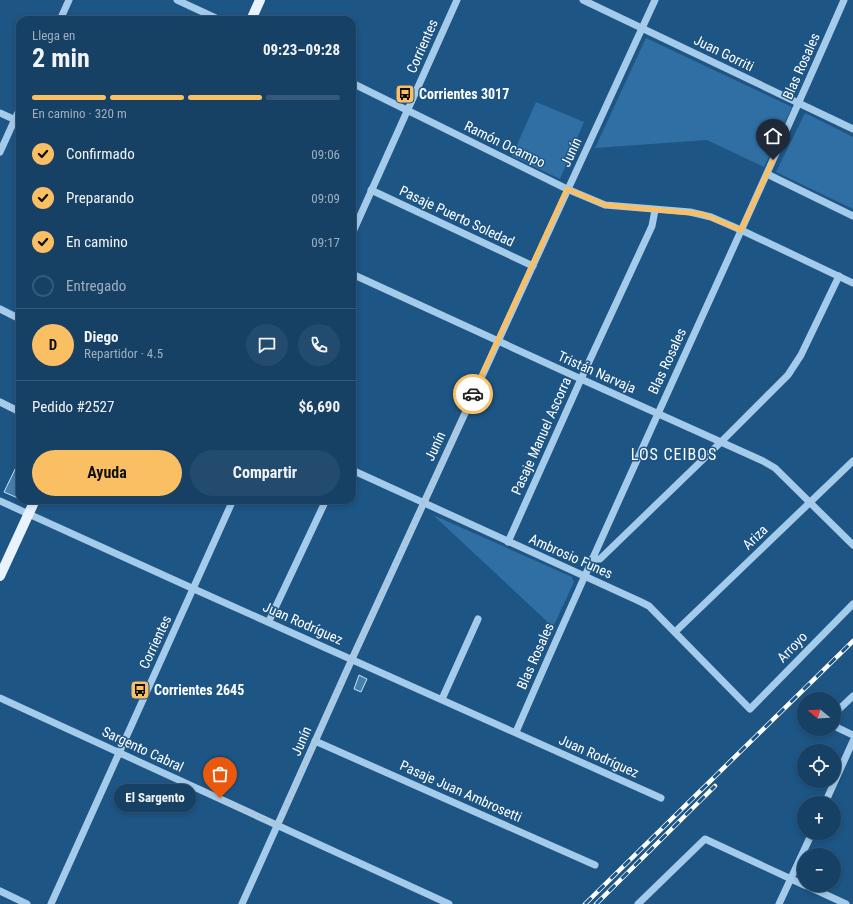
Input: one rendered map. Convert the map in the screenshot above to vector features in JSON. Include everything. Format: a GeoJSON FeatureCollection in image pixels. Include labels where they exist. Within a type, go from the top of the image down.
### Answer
{"type":"FeatureCollection","features":[{"type":"Feature","properties":{"kind":"main road"},"geometry":{"type":"LineString","coordinates":[[253,16],[260,0]]}},
{"type":"Feature","properties":{"kind":"main road"},"geometry":{"type":"LineString","coordinates":[[0,576],[33,504]]}},
{"type":"Feature","properties":{"kind":"street"},"geometry":{"type":"LineString","coordinates":[[62,16],[69,0]]}},
{"type":"Feature","properties":{"kind":"street"},"geometry":{"type":"LineString","coordinates":[[177,0],[211,16]]}},
{"type":"Feature","properties":{"kind":"street","name":"Corrientes"},"geometry":{"type":"LineString","coordinates":[[356,225],[457,0]]}},
{"type":"Feature","properties":{"kind":"street","name":"Juan Gorriti"},"geometry":{"type":"LineString","coordinates":[[584,0],[853,129]]}},
{"type":"Feature","properties":{"kind":"street","name":"Junín"},"geometry":{"type":"LineString","coordinates":[[242,904],[423,503],[655,0]]}},
{"type":"Feature","properties":{"kind":"street","name":"Blas Rosales"},"geometry":{"type":"LineString","coordinates":[[516,732],[584,576],[767,174],[844,0]]}},
{"type":"Feature","properties":{"kind":"street","name":"Ramón Ocampo"},"geometry":{"type":"LineString","coordinates":[[356,85],[567,189],[605,205],[702,214],[741,230],[853,283]]}},
{"type":"Feature","properties":{"kind":"street"},"geometry":{"type":"LineString","coordinates":[[0,112],[16,120]]}},
{"type":"Feature","properties":{"kind":"street"},"geometry":{"type":"LineString","coordinates":[[0,152],[16,124]]}},
{"type":"Feature","properties":{"kind":"street"},"geometry":{"type":"LineString","coordinates":[[767,174],[853,216]]}},
{"type":"Feature","properties":{"kind":"street","name":"Pasaje Puerto Soledad"},"geometry":{"type":"LineString","coordinates":[[371,190],[533,266]]}},
{"type":"Feature","properties":{"kind":"street","name":"Pasaje Manuel Ascorra"},"geometry":{"type":"LineString","coordinates":[[508,542],[652,226],[654,210]]}},
{"type":"Feature","properties":{"kind":"street","name":"Tristán Narvaja"},"geometry":{"type":"LineString","coordinates":[[356,276],[763,461],[775,468],[853,545]]}},
{"type":"Feature","properties":{"kind":"street"},"geometry":{"type":"LineString","coordinates":[[592,559],[600,559],[788,375],[795,366],[839,276]]}},
{"type":"Feature","properties":{"kind":"street"},"geometry":{"type":"LineString","coordinates":[[0,309],[16,316]]}},
{"type":"Feature","properties":{"kind":"street"},"geometry":{"type":"LineString","coordinates":[[0,402],[16,410]]}},
{"type":"Feature","properties":{"kind":"street","name":"Ariza"},"geometry":{"type":"LineString","coordinates":[[675,632],[853,460]]}},
{"type":"Feature","properties":{"kind":"street","name":"Ambrosio Funes"},"geometry":{"type":"LineString","coordinates":[[356,472],[649,606],[750,709]]}},
{"type":"Feature","properties":{"kind":"street","name":"Juan Rodríguez"},"geometry":{"type":"LineString","coordinates":[[0,500],[194,589],[269,621],[661,798]]}},
{"type":"Feature","properties":{"kind":"street","name":"Corrientes"},"geometry":{"type":"LineString","coordinates":[[51,904],[231,504]]}},
{"type":"Feature","properties":{"kind":"street"},"geometry":{"type":"LineString","coordinates":[[269,621],[324,504]]}},
{"type":"Feature","properties":{"kind":"street","name":"Arroyo"},"geometry":{"type":"LineString","coordinates":[[750,709],[853,604]]}},
{"type":"Feature","properties":{"kind":"street"},"geometry":{"type":"LineString","coordinates":[[442,699],[478,620]]}},
{"type":"Feature","properties":{"kind":"street"},"geometry":{"type":"LineString","coordinates":[[841,707],[853,696]]}},
{"type":"Feature","properties":{"kind":"street","name":"Sargento Cabral"},"geometry":{"type":"LineString","coordinates":[[0,698],[449,904]]}},
{"type":"Feature","properties":{"kind":"street"},"geometry":{"type":"LineString","coordinates":[[841,729],[853,735]]}},
{"type":"Feature","properties":{"kind":"street","name":"Pasaje Juan Ambrosetti"},"geometry":{"type":"LineString","coordinates":[[315,741],[596,865]]}},
{"type":"Feature","properties":{"kind":"street"},"geometry":{"type":"LineString","coordinates":[[828,796],[853,742]]}},
{"type":"Feature","properties":{"kind":"street"},"geometry":{"type":"LineString","coordinates":[[638,904],[705,839],[797,882]]}},
{"type":"Feature","properties":{"kind":"street"},"geometry":{"type":"LineString","coordinates":[[779,904],[809,840]]}},
{"type":"Feature","properties":{"kind":"street"},"geometry":{"type":"LineString","coordinates":[[0,892],[28,904]]}},
{"type":"Feature","properties":{"kind":"street"},"geometry":{"type":"LineString","coordinates":[[819,892],[846,904]]}},
{"type":"Feature","properties":{"kind":"shaded area"},"geometry":{"type":"Polygon","coordinates":[[[646,38],[792,107],[764,167],[707,140],[595,148],[646,38]]]}},
{"type":"Feature","properties":{"kind":"shaded area"},"geometry":{"type":"Polygon","coordinates":[[[536,102],[584,122],[560,179],[512,156],[536,102]]]}},
{"type":"Feature","properties":{"kind":"shaded area"},"geometry":{"type":"Polygon","coordinates":[[[805,113],[853,137],[853,209],[776,172],[805,113]]]}},
{"type":"Feature","properties":{"kind":"shaded area"},"geometry":{"type":"Polygon","coordinates":[[[433,515],[572,577],[574,582],[553,627],[433,515]]]}},
{"type":"Feature","properties":{"kind":"building"},"geometry":{"type":"Polygon","coordinates":[[[16,467],[16,497],[4,492],[16,467]]]}},
{"type":"Feature","properties":{"kind":"building"},"geometry":{"type":"Polygon","coordinates":[[[359,675],[367,679],[361,692],[354,689],[359,675]]]}},
{"type":"Feature","properties":{"kind":"railway"},"geometry":{"type":"LineString","coordinates":[[585,904],[853,641]]}},
{"type":"Feature","properties":{"kind":"railway"},"geometry":{"type":"LineString","coordinates":[[596,904],[715,786]]}},
{"type":"Feature","properties":{"kind":"way so far"},"geometry":{"type":"LineString","coordinates":[[220,798],[278,825],[473,394]]}},
{"type":"Feature","properties":{"kind":"place","name":"Corrientes 3017"},"geometry":{"type":"Point","coordinates":[405,94]}},
{"type":"Feature","properties":{"kind":"place","name":"Corrientes 2645"},"geometry":{"type":"Point","coordinates":[140,690]}},
{"type":"Feature","properties":{"kind":"place","name":"El Sargento"},"geometry":{"type":"Point","coordinates":[220,798]}},
{"type":"Feature","properties":{"kind":"district","name":"LOS CEIBOS"},"geometry":{"type":"Point","coordinates":[674,454]}},
{"type":"Feature","properties":{"kind":"route"},"geometry":{"type":"LineString","coordinates":[[473,394],[567,189],[605,205],[702,214],[741,230],[773,160]]}}]}
